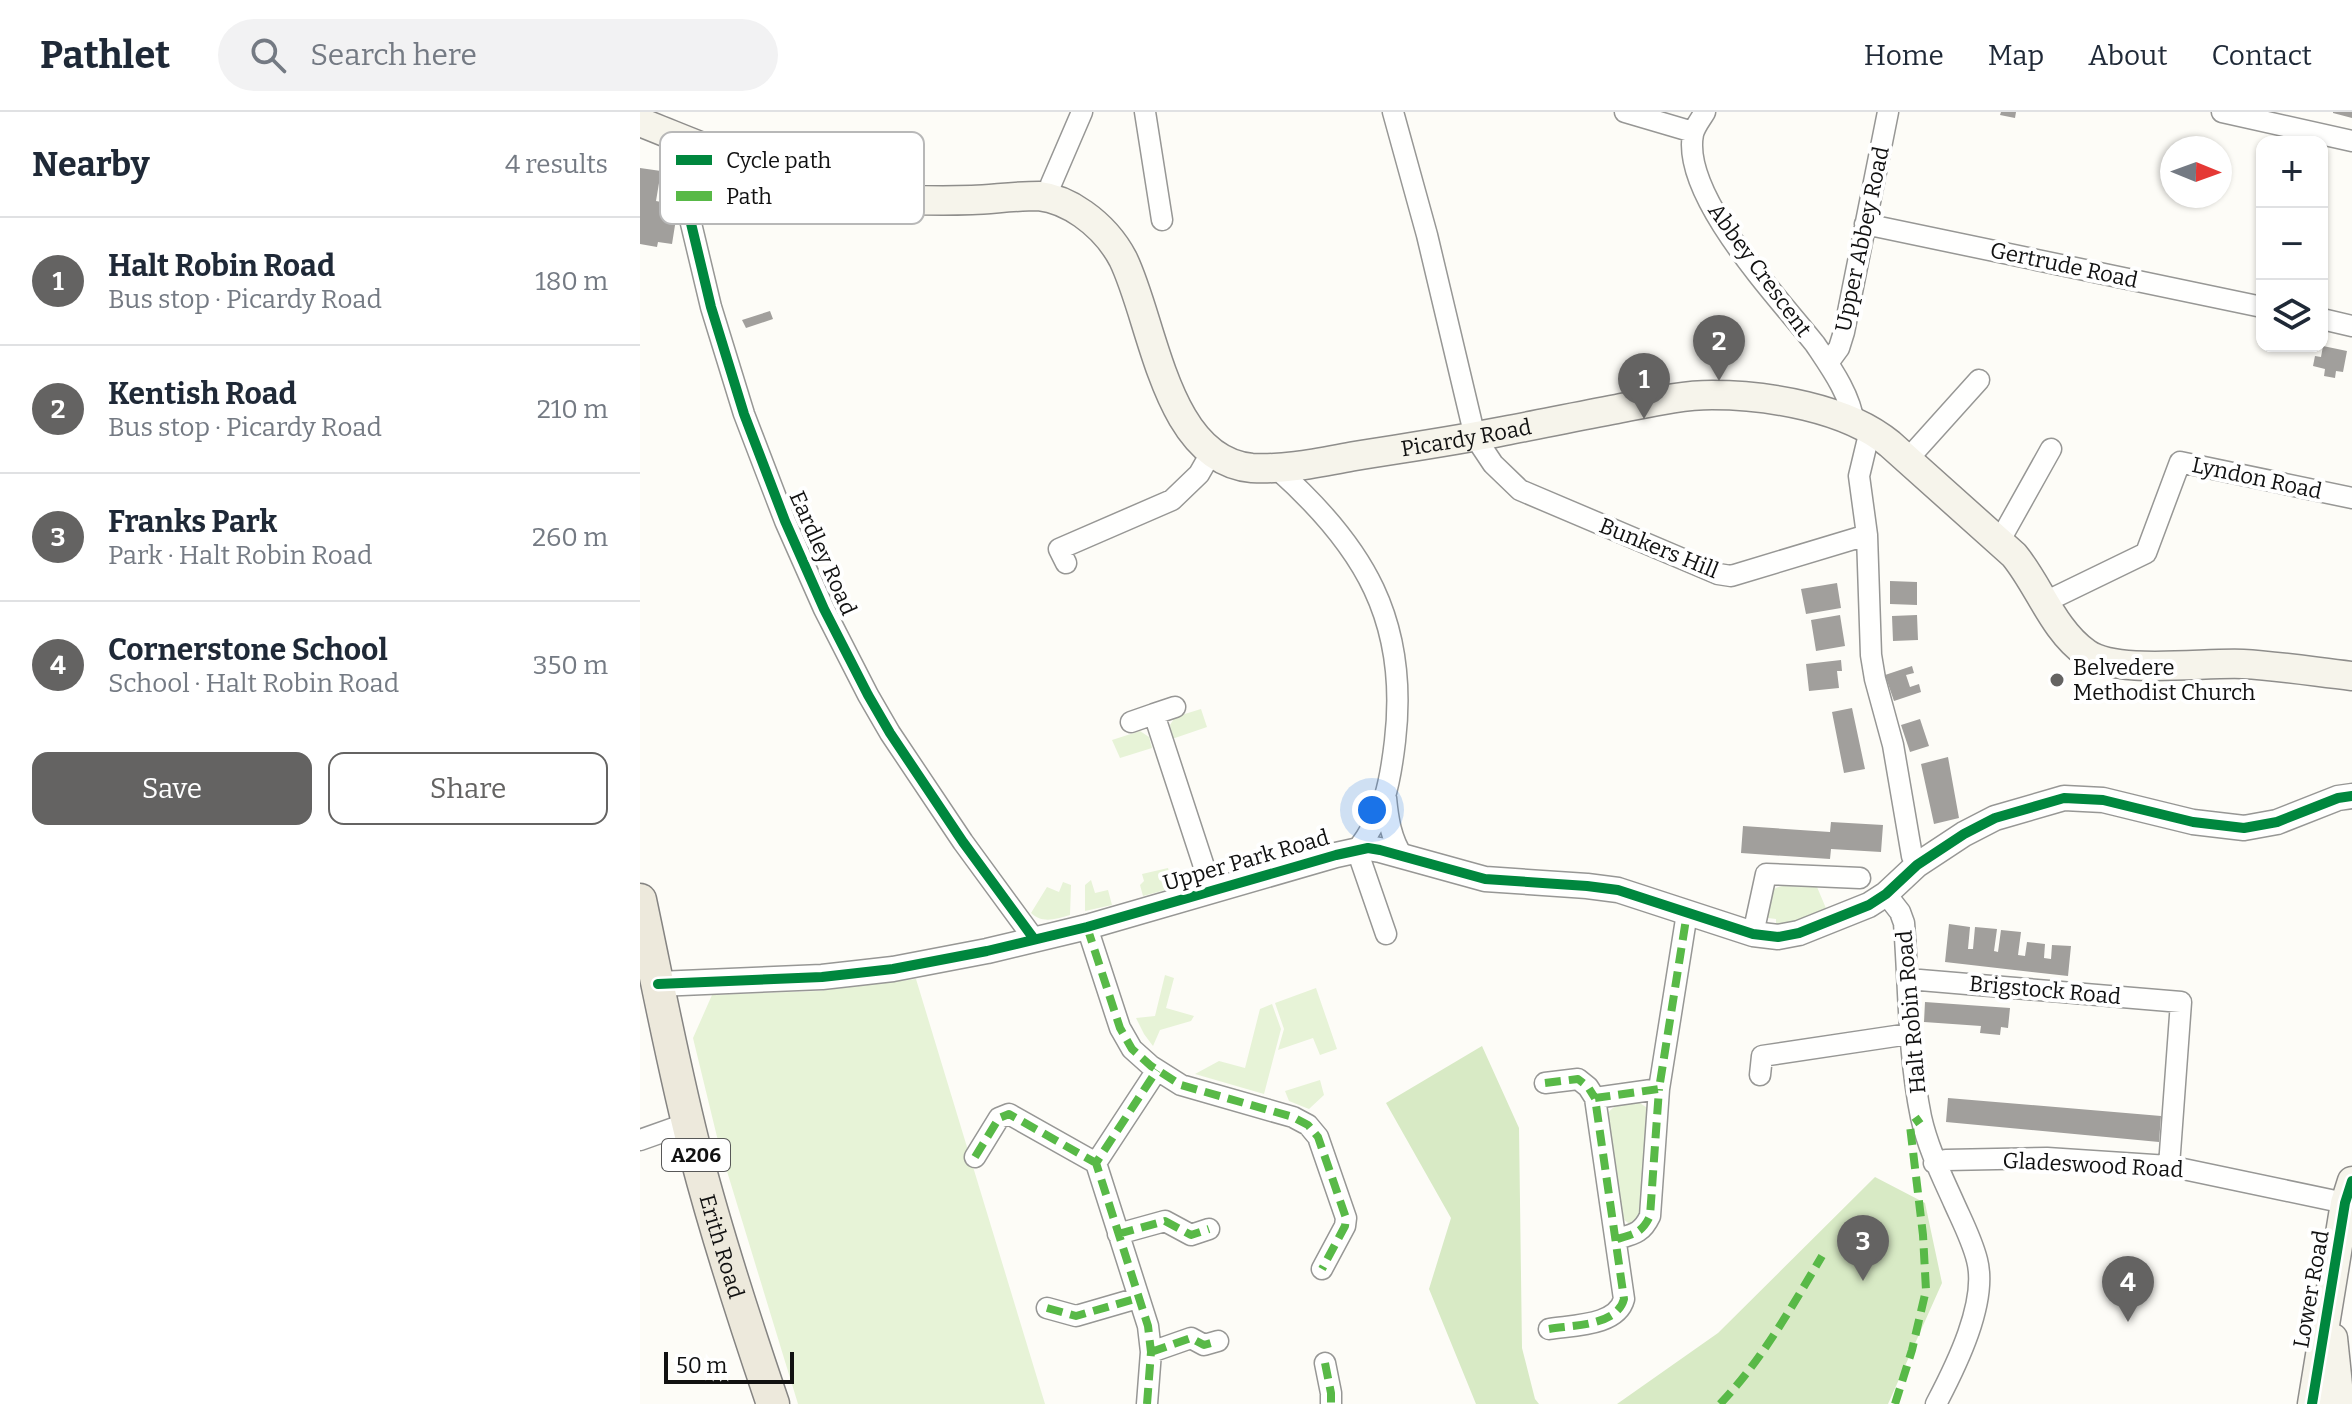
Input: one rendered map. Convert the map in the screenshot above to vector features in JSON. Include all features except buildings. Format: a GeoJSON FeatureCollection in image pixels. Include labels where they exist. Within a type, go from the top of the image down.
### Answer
{"type":"FeatureCollection","features":[{"type":"Feature","properties":{"kind":"main road","name":"Picardy Road"},"geometry":{"type":"LineString","coordinates":[[640,122],[665,132]]}},
{"type":"Feature","properties":{"kind":"main road","name":"Picardy Road"},"geometry":{"type":"LineString","coordinates":[[924,200],[1050,197],[1071,206],[1108,235],[1123,259],[1178,411],[1194,435],[1211,453],[1226,462],[1276,468],[1475,437],[1655,401],[1711,395],[1804,406],[1838,415],[1890,444],[2014,555],[2027,570],[2070,639],[2097,660],[2126,664],[2239,664],[2352,676]]}},
{"type":"Feature","properties":{"kind":"main road","name":"Erith Road"},"geometry":{"type":"LineString","coordinates":[[640,900],[688,1123],[729,1272],[773,1404]]}},
{"type":"Feature","properties":{"kind":"main road","name":"Lower Road"},"geometry":{"type":"LineString","coordinates":[[2312,1404],[2348,1192]]}},
{"type":"Feature","properties":{"kind":"main road","name":"Lower Road"},"geometry":{"type":"LineString","coordinates":[[2329,1301],[2340,1404]]}},
{"type":"Feature","properties":{"kind":"street"},"geometry":{"type":"LineString","coordinates":[[1050,197],[1051,184],[1082,112]]}},
{"type":"Feature","properties":{"kind":"street"},"geometry":{"type":"LineString","coordinates":[[1145,112],[1162,220]]}},
{"type":"Feature","properties":{"kind":"street"},"geometry":{"type":"LineString","coordinates":[[1393,112],[1427,235],[1475,437]]}},
{"type":"Feature","properties":{"kind":"street"},"geometry":{"type":"LineString","coordinates":[[1625,112],[1693,132],[1705,112]]}},
{"type":"Feature","properties":{"kind":"street","name":"Upper Abbey Road"},"geometry":{"type":"LineString","coordinates":[[1828,363],[1839,348],[1844,332],[1888,112]]}},
{"type":"Feature","properties":{"kind":"street"},"geometry":{"type":"LineString","coordinates":[[2222,112],[2352,141]]}},
{"type":"Feature","properties":{"kind":"street","name":"Abbey Crescent"},"geometry":{"type":"LineString","coordinates":[[1693,132],[1693,162],[1706,195],[1728,233],[1828,363],[1862,426]]}},
{"type":"Feature","properties":{"kind":"street","name":"Eardley Road"},"geometry":{"type":"LineString","coordinates":[[691,224],[711,307],[744,414],[785,521],[824,609],[883,720],[963,842],[1034,939]]}},
{"type":"Feature","properties":{"kind":"street","name":"Gertrude Road"},"geometry":{"type":"LineString","coordinates":[[1865,224],[2256,306]]}},
{"type":"Feature","properties":{"kind":"street"},"geometry":{"type":"LineString","coordinates":[[2328,320],[2352,326]]}},
{"type":"Feature","properties":{"kind":"street"},"geometry":{"type":"LineString","coordinates":[[1907,460],[1979,380]]}},
{"type":"Feature","properties":{"kind":"street"},"geometry":{"type":"LineString","coordinates":[[1862,426],[1864,446],[1859,476],[1867,535],[1871,655],[1893,745],[1912,856],[1917,865]]}},
{"type":"Feature","properties":{"kind":"street","name":"Bunkers Hill"},"geometry":{"type":"LineString","coordinates":[[1475,437],[1493,464],[1520,490],[1718,574],[1731,576],[1867,535]]}},
{"type":"Feature","properties":{"kind":"street"},"geometry":{"type":"LineString","coordinates":[[1999,542],[2051,449]]}},
{"type":"Feature","properties":{"kind":"street"},"geometry":{"type":"LineString","coordinates":[[1059,549],[1172,500],[1199,474],[1211,453]]}},
{"type":"Feature","properties":{"kind":"street","name":"Lyndon Road"},"geometry":{"type":"LineString","coordinates":[[2045,602],[2146,553],[2180,462],[2352,498]]}},
{"type":"Feature","properties":{"kind":"street"},"geometry":{"type":"LineString","coordinates":[[1276,468],[1316,505],[1342,535],[1373,587],[1386,618],[1396,662],[1398,711],[1386,798],[1374,827],[1357,850],[1386,934]]}},
{"type":"Feature","properties":{"kind":"street"},"geometry":{"type":"LineString","coordinates":[[1131,722],[1175,707]]}},
{"type":"Feature","properties":{"kind":"street"},"geometry":{"type":"LineString","coordinates":[[1154,714],[1212,891]]}},
{"type":"Feature","properties":{"kind":"street","name":"Upper Park Road"},"geometry":{"type":"LineString","coordinates":[[658,984],[822,977],[893,969],[987,951],[1087,927],[1357,850],[1380,850],[1485,879],[1618,890],[1753,934],[1778,937],[1799,933],[1853,913],[1886,894],[1917,865],[1995,818],[2064,798],[2103,800],[2193,822],[2244,828],[2277,822],[2338,798],[2352,796]]}},
{"type":"Feature","properties":{"kind":"street"},"geometry":{"type":"LineString","coordinates":[[1386,798],[1392,835],[1403,857]]}},
{"type":"Feature","properties":{"kind":"street"},"geometry":{"type":"LineString","coordinates":[[1753,934],[1766,874],[1860,878]]}},
{"type":"Feature","properties":{"kind":"street","name":"Halt Robin Road"},"geometry":{"type":"LineString","coordinates":[[1886,894],[1900,912],[1904,923],[1909,1034],[1921,1118],[1934,1163],[1954,1202],[1978,1262],[1977,1306],[1951,1376],[1936,1404]]}},
{"type":"Feature","properties":{"kind":"street"},"geometry":{"type":"LineString","coordinates":[[1617,1239],[1633,1235],[1645,1227],[1650,1216],[1659,1089],[1687,913]]}},
{"type":"Feature","properties":{"kind":"street"},"geometry":{"type":"LineString","coordinates":[[1087,927],[1120,1028],[1132,1049],[1181,1085],[1301,1120],[1318,1137],[1346,1218],[1345,1226],[1322,1269]]}},
{"type":"Feature","properties":{"kind":"street","name":"Brigstock Road"},"geometry":{"type":"LineString","coordinates":[[1908,979],[2181,1002],[2169,1166]]}},
{"type":"Feature","properties":{"kind":"street"},"geometry":{"type":"LineString","coordinates":[[1760,1075],[1762,1056],[1909,1034]]}},
{"type":"Feature","properties":{"kind":"street"},"geometry":{"type":"LineString","coordinates":[[1096,1163],[1157,1070]]}},
{"type":"Feature","properties":{"kind":"street"},"geometry":{"type":"LineString","coordinates":[[1545,1083],[1578,1079],[1595,1098],[1624,1299],[1622,1308],[1608,1319],[1549,1329]]}},
{"type":"Feature","properties":{"kind":"street"},"geometry":{"type":"LineString","coordinates":[[1595,1098],[1659,1089]]}},
{"type":"Feature","properties":{"kind":"street"},"geometry":{"type":"LineString","coordinates":[[975,1157],[999,1118],[1009,1114],[1096,1163],[1148,1326],[1151,1352],[1147,1404]]}},
{"type":"Feature","properties":{"kind":"street"},"geometry":{"type":"LineString","coordinates":[[640,1140],[688,1123]]}},
{"type":"Feature","properties":{"kind":"street","name":"Gladeswood Road"},"geometry":{"type":"LineString","coordinates":[[1934,1163],[1946,1160],[2047,1158],[2169,1166],[2348,1192]]}},
{"type":"Feature","properties":{"kind":"street"},"geometry":{"type":"LineString","coordinates":[[1118,1234],[1165,1221],[1191,1235],[1209,1229]]}},
{"type":"Feature","properties":{"kind":"street"},"geometry":{"type":"LineString","coordinates":[[1047,1308],[1076,1316],[1138,1298]]}},
{"type":"Feature","properties":{"kind":"street"},"geometry":{"type":"LineString","coordinates":[[1151,1352],[1191,1338],[1204,1345],[1218,1341]]}},
{"type":"Feature","properties":{"kind":"street"},"geometry":{"type":"LineString","coordinates":[[1325,1363],[1331,1404]]}},
{"type":"Feature","properties":{"kind":"green space"},"geometry":{"type":"Polygon","coordinates":[[[1201,709],[1207,727],[1172,739],[1170,725],[1175,717],[1201,709]]]}},
{"type":"Feature","properties":{"kind":"green space"},"geometry":{"type":"Polygon","coordinates":[[[1140,731],[1149,737],[1152,748],[1120,758],[1112,740],[1140,731]]]}},
{"type":"Feature","properties":{"kind":"green space"},"geometry":{"type":"Polygon","coordinates":[[[1168,868],[1173,888],[1143,896],[1140,885],[1144,881],[1142,874],[1168,868]]]}},
{"type":"Feature","properties":{"kind":"green space"},"geometry":{"type":"Polygon","coordinates":[[[1091,880],[1095,893],[1108,890],[1112,905],[1085,911],[1085,885],[1091,880]]]}},
{"type":"Feature","properties":{"kind":"green space"},"geometry":{"type":"Polygon","coordinates":[[[1063,882],[1071,885],[1070,915],[1045,920],[1031,913],[1047,887],[1059,892],[1063,882]]]}},
{"type":"Feature","properties":{"kind":"green space"},"geometry":{"type":"Polygon","coordinates":[[[1783,886],[1817,887],[1828,913],[1776,925],[1776,919],[1768,918],[1767,902],[1773,890],[1783,886]]]}},
{"type":"Feature","properties":{"kind":"green space"},"geometry":{"type":"Polygon","coordinates":[[[1165,975],[1174,978],[1166,1008],[1194,1016],[1191,1021],[1160,1030],[1153,1046],[1136,1018],[1155,1016],[1165,975]]]}},
{"type":"Feature","properties":{"kind":"green space"},"geometry":{"type":"Polygon","coordinates":[[[916,979],[1045,1404],[798,1404],[719,1145],[693,1038],[712,995],[818,991],[916,979]]]}},
{"type":"Feature","properties":{"kind":"green space"},"geometry":{"type":"Polygon","coordinates":[[[1316,988],[1337,1049],[1320,1055],[1313,1038],[1278,1050],[1284,1029],[1275,1003],[1316,988]]]}},
{"type":"Feature","properties":{"kind":"green space"},"geometry":{"type":"Polygon","coordinates":[[[1272,1004],[1281,1029],[1264,1094],[1195,1074],[1219,1061],[1245,1068],[1260,1009],[1272,1004]]]}},
{"type":"Feature","properties":{"kind":"green space"},"geometry":{"type":"Polygon","coordinates":[[[1482,1046],[1519,1128],[1522,1348],[1539,1404],[1476,1404],[1429,1289],[1451,1218],[1386,1103],[1482,1046]]]}},
{"type":"Feature","properties":{"kind":"green space"},"geometry":{"type":"Polygon","coordinates":[[[1320,1080],[1324,1095],[1309,1109],[1289,1101],[1285,1091],[1320,1080]]]}},
{"type":"Feature","properties":{"kind":"green space"},"geometry":{"type":"Polygon","coordinates":[[[1638,1102],[1646,1107],[1649,1114],[1642,1218],[1631,1225],[1623,1219],[1606,1118],[1615,1107],[1638,1102]]]}},
{"type":"Feature","properties":{"kind":"green space"},"geometry":{"type":"Polygon","coordinates":[[[1875,1177],[1925,1203],[1942,1283],[1888,1404],[1617,1404],[1718,1333],[1875,1177]]]}},
{"type":"Feature","properties":{"kind":"marked path"},"geometry":{"type":"LineString","coordinates":[[1549,1329],[1604,1319],[1613,1315],[1624,1299],[1595,1098],[1659,1089],[1687,913]]}},
{"type":"Feature","properties":{"kind":"marked path"},"geometry":{"type":"LineString","coordinates":[[1087,927],[1120,1028],[1132,1049],[1151,1066],[1181,1085],[1293,1117],[1308,1125],[1318,1137],[1346,1218],[1345,1226],[1322,1269]]}},
{"type":"Feature","properties":{"kind":"marked path"},"geometry":{"type":"LineString","coordinates":[[1147,1404],[1151,1352],[1148,1326],[1096,1163],[1157,1070]]}},
{"type":"Feature","properties":{"kind":"marked path"},"geometry":{"type":"LineString","coordinates":[[1545,1083],[1578,1079],[1595,1098]]}},
{"type":"Feature","properties":{"kind":"marked path"},"geometry":{"type":"LineString","coordinates":[[1617,1239],[1637,1232],[1650,1216],[1659,1089]]}},
{"type":"Feature","properties":{"kind":"marked path"},"geometry":{"type":"LineString","coordinates":[[975,1157],[999,1118],[1009,1114],[1096,1163]]}},
{"type":"Feature","properties":{"kind":"marked path"},"geometry":{"type":"LineString","coordinates":[[1895,1404],[1926,1290],[1910,1126],[1921,1118]]}},
{"type":"Feature","properties":{"kind":"marked path"},"geometry":{"type":"LineString","coordinates":[[1118,1234],[1165,1221],[1191,1235],[1209,1229]]}},
{"type":"Feature","properties":{"kind":"marked path"},"geometry":{"type":"LineString","coordinates":[[1720,1404],[1763,1352],[1822,1256]]}},
{"type":"Feature","properties":{"kind":"marked path"},"geometry":{"type":"LineString","coordinates":[[1047,1308],[1076,1316],[1138,1298]]}},
{"type":"Feature","properties":{"kind":"marked path"},"geometry":{"type":"LineString","coordinates":[[1151,1352],[1191,1338],[1204,1345],[1218,1341]]}},
{"type":"Feature","properties":{"kind":"marked path"},"geometry":{"type":"LineString","coordinates":[[1325,1363],[1331,1404]]}},
{"type":"Feature","properties":{"kind":"cycle path"},"geometry":{"type":"LineString","coordinates":[[691,224],[711,307],[744,414],[785,521],[824,609],[890,733],[963,842],[1034,939]]}},
{"type":"Feature","properties":{"kind":"cycle path"},"geometry":{"type":"LineString","coordinates":[[658,984],[822,977],[893,969],[987,951],[1087,927],[1368,848],[1485,879],[1618,890],[1753,934],[1778,937],[1799,933],[1869,905],[1886,894],[1917,865],[1995,818],[2064,798],[2103,800],[2193,822],[2244,828],[2277,822],[2338,798],[2352,796]]}},
{"type":"Feature","properties":{"kind":"cycle path"},"geometry":{"type":"LineString","coordinates":[[2312,1404],[2345,1203],[2352,1181]]}},
{"type":"Feature","properties":{"kind":"place","name":"Kentish Road"},"geometry":{"type":"Point","coordinates":[1719,381]}},
{"type":"Feature","properties":{"kind":"place","name":"Halt Robin Road"},"geometry":{"type":"Point","coordinates":[1644,419]}},
{"type":"Feature","properties":{"kind":"place","name":"Belvedere Methodist Church"},"geometry":{"type":"Point","coordinates":[2057,680]}},
{"type":"Feature","properties":{"kind":"place","name":"Franks Park"},"geometry":{"type":"Point","coordinates":[1863,1281]}},
{"type":"Feature","properties":{"kind":"place","name":"Cornerstone School"},"geometry":{"type":"Point","coordinates":[2128,1322]}}]}
